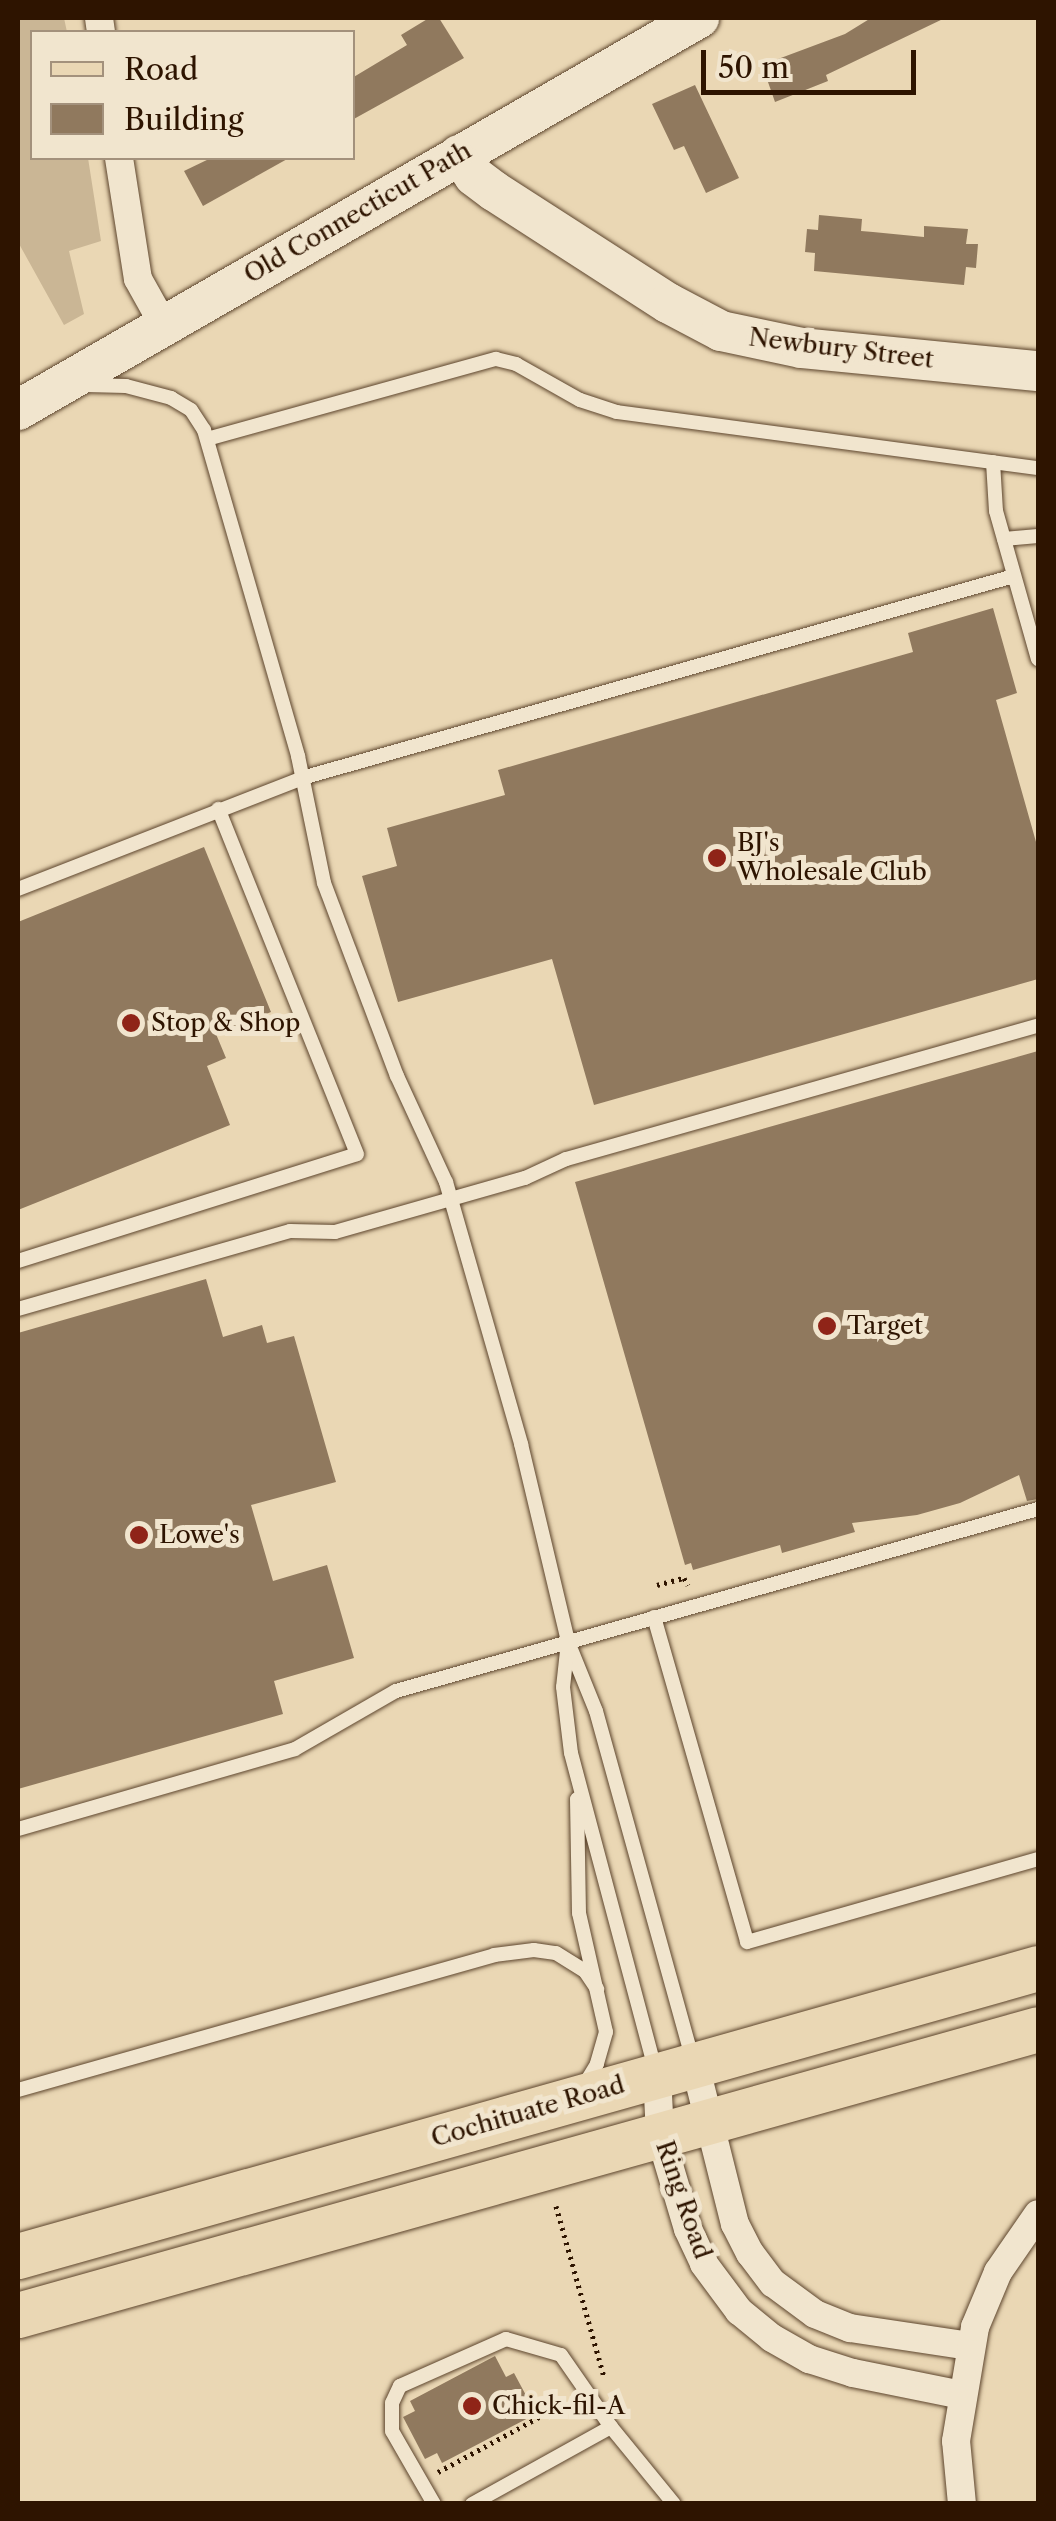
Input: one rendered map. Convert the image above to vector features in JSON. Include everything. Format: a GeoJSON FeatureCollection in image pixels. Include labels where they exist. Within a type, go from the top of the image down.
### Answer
{"type":"FeatureCollection","features":[{"type":"Feature","properties":{"kind":"main road","name":"Old Connecticut Path"},"geometry":{"type":"LineString","coordinates":[[18,410],[700,18]]}},
{"type":"Feature","properties":{"kind":"main road","name":"Newbury Street"},"geometry":{"type":"LineString","coordinates":[[459,155],[474,176],[494,191],[668,303],[722,330],[802,348],[1038,371]]}},
{"type":"Feature","properties":{"kind":"main road","name":"Cochituate Road"},"geometry":{"type":"LineString","coordinates":[[31,2245],[556,2104],[1038,1968]]}},
{"type":"Feature","properties":{"kind":"main road"},"geometry":{"type":"LineString","coordinates":[[18,2316],[1038,2029]]}},
{"type":"Feature","properties":{"kind":"street"},"geometry":{"type":"LineString","coordinates":[[119,160],[138,280],[163,324]]}},
{"type":"Feature","properties":{"kind":"street","name":"Ring Road"},"geometry":{"type":"LineString","coordinates":[[676,2070],[709,2122],[735,2224],[750,2254],[772,2283],[814,2314],[850,2328],[971,2346]]}},
{"type":"Feature","properties":{"kind":"street","name":"Ring Road"},"geometry":{"type":"LineString","coordinates":[[676,2070],[660,2135],[704,2264],[754,2326],[790,2350],[831,2367],[962,2395]]}},
{"type":"Feature","properties":{"kind":"street"},"geometry":{"type":"LineString","coordinates":[[962,2504],[956,2457],[971,2346],[998,2272],[1038,2214]]}},
{"type":"Feature","properties":{"kind":"lane"},"geometry":{"type":"LineString","coordinates":[[207,439],[496,358],[516,364],[580,400],[617,412],[1038,468]]}},
{"type":"Feature","properties":{"kind":"lane"},"geometry":{"type":"LineString","coordinates":[[60,386],[126,386],[171,398],[196,415],[207,439],[302,778],[330,900],[397,1076],[440,1162],[451,1199],[520,1444],[568,1642],[604,1739],[676,2070]]}},
{"type":"Feature","properties":{"kind":"lane"},"geometry":{"type":"LineString","coordinates":[[993,462],[994,498],[1038,660]]}},
{"type":"Feature","properties":{"kind":"lane"},"geometry":{"type":"LineString","coordinates":[[1004,539],[1038,536]]}},
{"type":"Feature","properties":{"kind":"lane"},"geometry":{"type":"LineString","coordinates":[[18,890],[302,778],[1014,576]]}},
{"type":"Feature","properties":{"kind":"lane"},"geometry":{"type":"LineString","coordinates":[[18,1261],[357,1154],[218,810]]}},
{"type":"Feature","properties":{"kind":"lane"},"geometry":{"type":"LineString","coordinates":[[18,1309],[290,1232],[336,1232],[532,1176],[566,1159],[1038,1026]]}},
{"type":"Feature","properties":{"kind":"lane"},"geometry":{"type":"LineString","coordinates":[[18,1829],[283,1754],[318,1739],[396,1690],[1038,1508]]}},
{"type":"Feature","properties":{"kind":"lane"},"geometry":{"type":"LineString","coordinates":[[654,1617],[747,1942],[1038,1859]]}},
{"type":"Feature","properties":{"kind":"lane"},"geometry":{"type":"LineString","coordinates":[[568,1642],[564,1707],[578,1783],[676,2070]]}},
{"type":"Feature","properties":{"kind":"lane"},"geometry":{"type":"LineString","coordinates":[[556,2104],[582,2087],[603,2048],[604,2018],[576,1890],[578,1783]]}},
{"type":"Feature","properties":{"kind":"lane"},"geometry":{"type":"LineString","coordinates":[[18,2090],[494,1955],[534,1950],[556,1953],[585,1970],[597,1989]]}},
{"type":"Feature","properties":{"kind":"lane"},"geometry":{"type":"LineString","coordinates":[[434,2504],[392,2431],[392,2403],[400,2386],[506,2339],[561,2355],[611,2427],[674,2504]]}},
{"type":"Feature","properties":{"kind":"lane"},"geometry":{"type":"LineString","coordinates":[[472,2504],[611,2427]]}},
{"type":"Feature","properties":{"kind":"shaded area"},"geometry":{"type":"Polygon","coordinates":[[[18,18],[64,18],[67,30],[30,30],[30,160],[88,160],[101,241],[69,251],[84,314],[64,325],[18,242],[18,18]]]}},
{"type":"Feature","properties":{"kind":"building"},"geometry":{"type":"Polygon","coordinates":[[[429,18],[439,18],[464,58],[355,118],[355,76],[407,45],[401,35],[429,18]]]}},
{"type":"Feature","properties":{"kind":"building"},"geometry":{"type":"Polygon","coordinates":[[[871,18],[945,18],[826,75],[828,81],[775,102],[762,65],[845,34],[871,18]]]}},
{"type":"Feature","properties":{"kind":"building"},"geometry":{"type":"Polygon","coordinates":[[[695,85],[739,178],[706,193],[684,146],[674,150],[652,104],[695,85]]]}},
{"type":"Feature","properties":{"kind":"building"},"geometry":{"type":"Polygon","coordinates":[[[207,160],[285,160],[203,206],[184,171],[207,160]]]}},
{"type":"Feature","properties":{"kind":"building"},"geometry":{"type":"Polygon","coordinates":[[[819,215],[862,219],[861,231],[924,237],[924,226],[968,229],[966,244],[978,244],[976,268],[966,267],[964,285],[814,271],[815,253],[805,252],[807,229],[818,230],[819,215]]]}},
{"type":"Feature","properties":{"kind":"building","name":"BJ's Wholesale Club"},"geometry":{"type":"Polygon","coordinates":[[[993,608],[1017,693],[996,700],[1038,849],[1038,979],[594,1105],[552,959],[398,1002],[362,876],[397,866],[387,828],[505,795],[498,770],[913,652],[908,633],[993,608]]]}},
{"type":"Feature","properties":{"kind":"building","name":"Stop & Shop"},"geometry":{"type":"Polygon","coordinates":[[[204,847],[271,1012],[216,1034],[226,1058],[207,1066],[230,1125],[18,1210],[18,922],[204,847]]]}},
{"type":"Feature","properties":{"kind":"building","name":"Target"},"geometry":{"type":"Polygon","coordinates":[[[1038,1051],[1038,1499],[1027,1501],[1019,1475],[960,1503],[917,1515],[852,1523],[855,1532],[782,1553],[780,1545],[693,1570],[691,1563],[685,1565],[575,1182],[1038,1051]]]}},
{"type":"Feature","properties":{"kind":"building","name":"Lowe's"},"geometry":{"type":"Polygon","coordinates":[[[206,1279],[223,1337],[262,1325],[267,1343],[294,1336],[336,1482],[251,1505],[273,1581],[327,1565],[354,1658],[274,1681],[283,1714],[18,1789],[18,1333],[206,1279]]]}},
{"type":"Feature","properties":{"kind":"building","name":"Chick-fil-A"},"geometry":{"type":"Polygon","coordinates":[[[495,2356],[506,2377],[514,2373],[536,2414],[442,2463],[437,2453],[425,2459],[403,2417],[415,2411],[410,2401],[495,2356]]]}},
{"type":"Feature","properties":{"kind":"place","name":"BJ's Wholesale Club"},"geometry":{"type":"Point","coordinates":[717,858]}},
{"type":"Feature","properties":{"kind":"place","name":"Stop & Shop"},"geometry":{"type":"Point","coordinates":[131,1023]}},
{"type":"Feature","properties":{"kind":"place","name":"Target"},"geometry":{"type":"Point","coordinates":[827,1326]}},
{"type":"Feature","properties":{"kind":"place","name":"Lowe's"},"geometry":{"type":"Point","coordinates":[139,1535]}},
{"type":"Feature","properties":{"kind":"place","name":"Chick-fil-A"},"geometry":{"type":"Point","coordinates":[472,2406]}}]}
